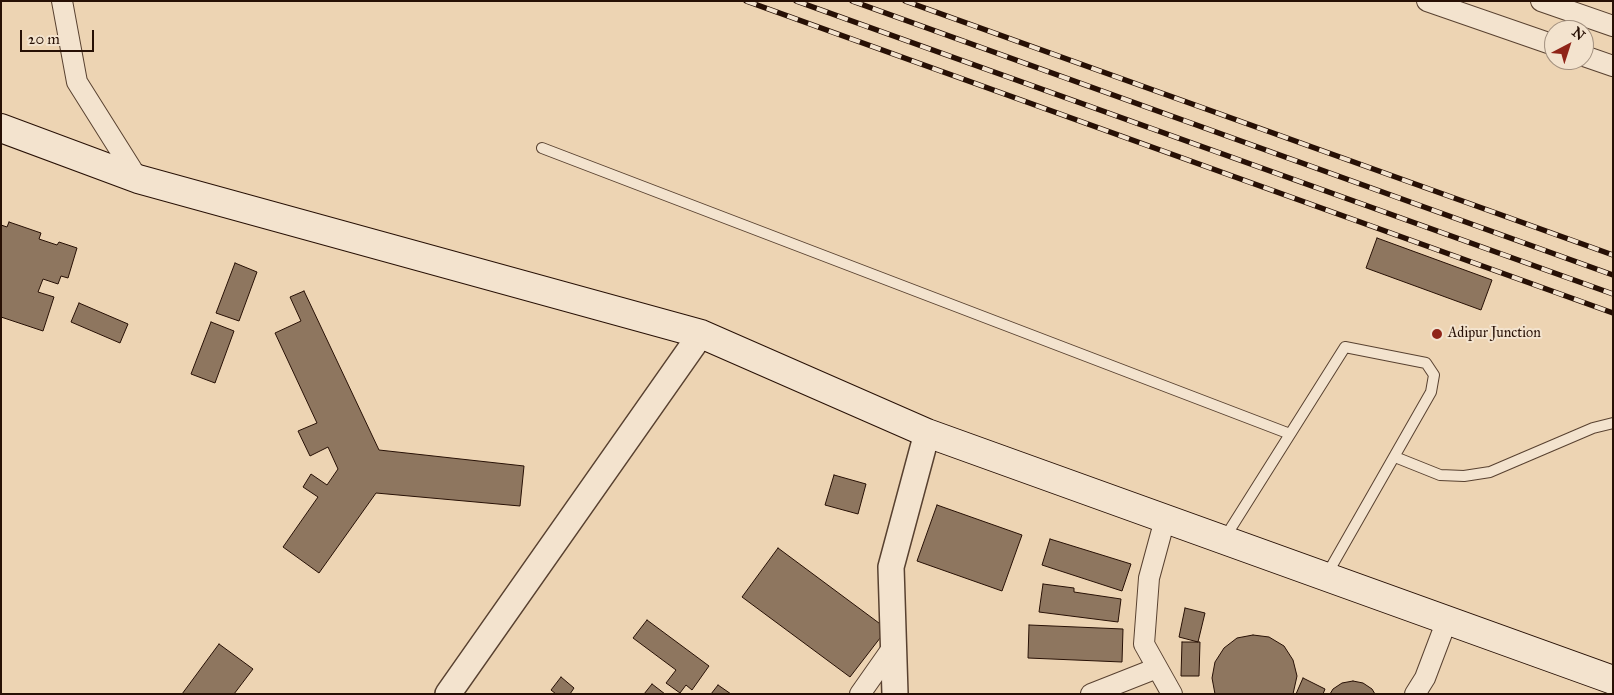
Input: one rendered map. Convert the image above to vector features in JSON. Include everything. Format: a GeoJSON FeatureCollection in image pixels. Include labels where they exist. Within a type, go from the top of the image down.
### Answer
{"type":"FeatureCollection","features":[{"type":"Feature","properties":{"kind":"main road"},"geometry":{"type":"LineString","coordinates":[[1,128],[138,178],[701,334],[927,433],[1613,680]]}},
{"type":"Feature","properties":{"kind":"street"},"geometry":{"type":"LineString","coordinates":[[62,1],[77,82],[138,178]]}},
{"type":"Feature","properties":{"kind":"street"},"geometry":{"type":"LineString","coordinates":[[1427,1],[1544,42]]}},
{"type":"Feature","properties":{"kind":"street"},"geometry":{"type":"LineString","coordinates":[[1541,1],[1571,6],[1613,26]]}},
{"type":"Feature","properties":{"kind":"street"},"geometry":{"type":"LineString","coordinates":[[1594,59],[1613,66]]}},
{"type":"Feature","properties":{"kind":"street"},"geometry":{"type":"LineString","coordinates":[[448,694],[701,334]]}},
{"type":"Feature","properties":{"kind":"street"},"geometry":{"type":"LineString","coordinates":[[894,694],[891,567],[927,433]]}},
{"type":"Feature","properties":{"kind":"street"},"geometry":{"type":"LineString","coordinates":[[1165,519],[1149,578],[1144,644],[1172,694]]}},
{"type":"Feature","properties":{"kind":"street"},"geometry":{"type":"LineString","coordinates":[[1415,694],[1425,678],[1447,620]]}},
{"type":"Feature","properties":{"kind":"street"},"geometry":{"type":"LineString","coordinates":[[860,694],[893,647]]}},
{"type":"Feature","properties":{"kind":"street"},"geometry":{"type":"LineString","coordinates":[[1090,694],[1158,668]]}},
{"type":"Feature","properties":{"kind":"lane"},"geometry":{"type":"LineString","coordinates":[[542,148],[1290,434]]}},
{"type":"Feature","properties":{"kind":"lane"},"geometry":{"type":"LineString","coordinates":[[1224,540],[1345,347],[1426,363],[1434,375],[1431,392],[1326,577]]}},
{"type":"Feature","properties":{"kind":"lane"},"geometry":{"type":"LineString","coordinates":[[1394,456],[1440,475],[1464,476],[1490,472],[1593,428],[1613,423]]}},
{"type":"Feature","properties":{"kind":"building"},"geometry":{"type":"Polygon","coordinates":[[[9,222],[41,233],[39,239],[57,245],[59,242],[77,248],[68,278],[61,276],[58,284],[43,279],[38,292],[54,297],[43,331],[1,317],[1,225],[7,227],[9,222]]]}},
{"type":"Feature","properties":{"kind":"building"},"geometry":{"type":"Polygon","coordinates":[[[1377,238],[1492,280],[1481,310],[1366,268],[1377,238]]]}},
{"type":"Feature","properties":{"kind":"building"},"geometry":{"type":"Polygon","coordinates":[[[235,263],[257,272],[239,321],[216,313],[235,263]]]}},
{"type":"Feature","properties":{"kind":"building"},"geometry":{"type":"Polygon","coordinates":[[[304,291],[379,450],[524,466],[520,506],[376,493],[319,573],[283,547],[318,497],[303,487],[311,474],[327,485],[338,469],[328,447],[310,456],[298,431],[317,423],[275,333],[301,321],[290,297],[304,291]]]}},
{"type":"Feature","properties":{"kind":"building"},"geometry":{"type":"Polygon","coordinates":[[[79,303],[128,324],[120,343],[71,322],[79,303]]]}},
{"type":"Feature","properties":{"kind":"building"},"geometry":{"type":"Polygon","coordinates":[[[211,322],[234,331],[215,383],[191,374],[211,322]]]}},
{"type":"Feature","properties":{"kind":"building"},"geometry":{"type":"Polygon","coordinates":[[[834,475],[866,484],[858,514],[825,505],[834,475]]]}},
{"type":"Feature","properties":{"kind":"building"},"geometry":{"type":"Polygon","coordinates":[[[937,505],[1022,535],[1002,591],[917,561],[937,505]]]}},
{"type":"Feature","properties":{"kind":"building"},"geometry":{"type":"Polygon","coordinates":[[[1050,539],[1131,564],[1122,591],[1042,565],[1050,539]]]}},
{"type":"Feature","properties":{"kind":"building"},"geometry":{"type":"Polygon","coordinates":[[[778,548],[887,629],[850,677],[742,597],[778,548]]]}},
{"type":"Feature","properties":{"kind":"building"},"geometry":{"type":"Polygon","coordinates":[[[1043,584],[1074,588],[1074,592],[1121,599],[1118,622],[1039,612],[1043,584]]]}},
{"type":"Feature","properties":{"kind":"building"},"geometry":{"type":"Polygon","coordinates":[[[1185,608],[1205,613],[1198,642],[1179,637],[1185,608]]]}},
{"type":"Feature","properties":{"kind":"building"},"geometry":{"type":"Polygon","coordinates":[[[647,620],[709,666],[692,690],[686,685],[680,693],[666,683],[676,670],[633,638],[647,620]]]}},
{"type":"Feature","properties":{"kind":"building"},"geometry":{"type":"Polygon","coordinates":[[[1029,625],[1123,629],[1122,662],[1028,658],[1029,625]]]}},
{"type":"Feature","properties":{"kind":"building"},"geometry":{"type":"Polygon","coordinates":[[[1253,635],[1269,637],[1284,646],[1293,660],[1297,676],[1293,694],[1215,694],[1212,678],[1215,662],[1224,648],[1237,638],[1253,635]]]}},
{"type":"Feature","properties":{"kind":"building"},"geometry":{"type":"Polygon","coordinates":[[[1182,642],[1200,642],[1199,676],[1181,676],[1182,642]]]}},
{"type":"Feature","properties":{"kind":"building"},"geometry":{"type":"Polygon","coordinates":[[[219,644],[253,669],[234,694],[182,694],[219,644]]]}},
{"type":"Feature","properties":{"kind":"building"},"geometry":{"type":"Polygon","coordinates":[[[561,677],[574,688],[570,694],[556,694],[551,690],[561,677]]]}},
{"type":"Feature","properties":{"kind":"building"},"geometry":{"type":"Polygon","coordinates":[[[1303,678],[1325,689],[1323,694],[1296,694],[1303,678]]]}},
{"type":"Feature","properties":{"kind":"building"},"geometry":{"type":"Polygon","coordinates":[[[1353,681],[1363,683],[1372,689],[1375,694],[1330,694],[1333,689],[1342,683],[1353,681]]]}},
{"type":"Feature","properties":{"kind":"building"},"geometry":{"type":"Polygon","coordinates":[[[652,684],[665,694],[644,694],[652,684]]]}},
{"type":"Feature","properties":{"kind":"building"},"geometry":{"type":"Polygon","coordinates":[[[718,685],[731,694],[711,694],[718,685]]]}},
{"type":"Feature","properties":{"kind":"railway"},"geometry":{"type":"LineString","coordinates":[[746,1],[1613,313]]}},
{"type":"Feature","properties":{"kind":"railway"},"geometry":{"type":"LineString","coordinates":[[796,1],[1613,294]]}},
{"type":"Feature","properties":{"kind":"railway"},"geometry":{"type":"LineString","coordinates":[[852,1],[1613,275]]}},
{"type":"Feature","properties":{"kind":"railway"},"geometry":{"type":"LineString","coordinates":[[905,1],[1613,255]]}},
{"type":"Feature","properties":{"kind":"place","name":"Adipur Junction"},"geometry":{"type":"Point","coordinates":[1437,334]}}]}
